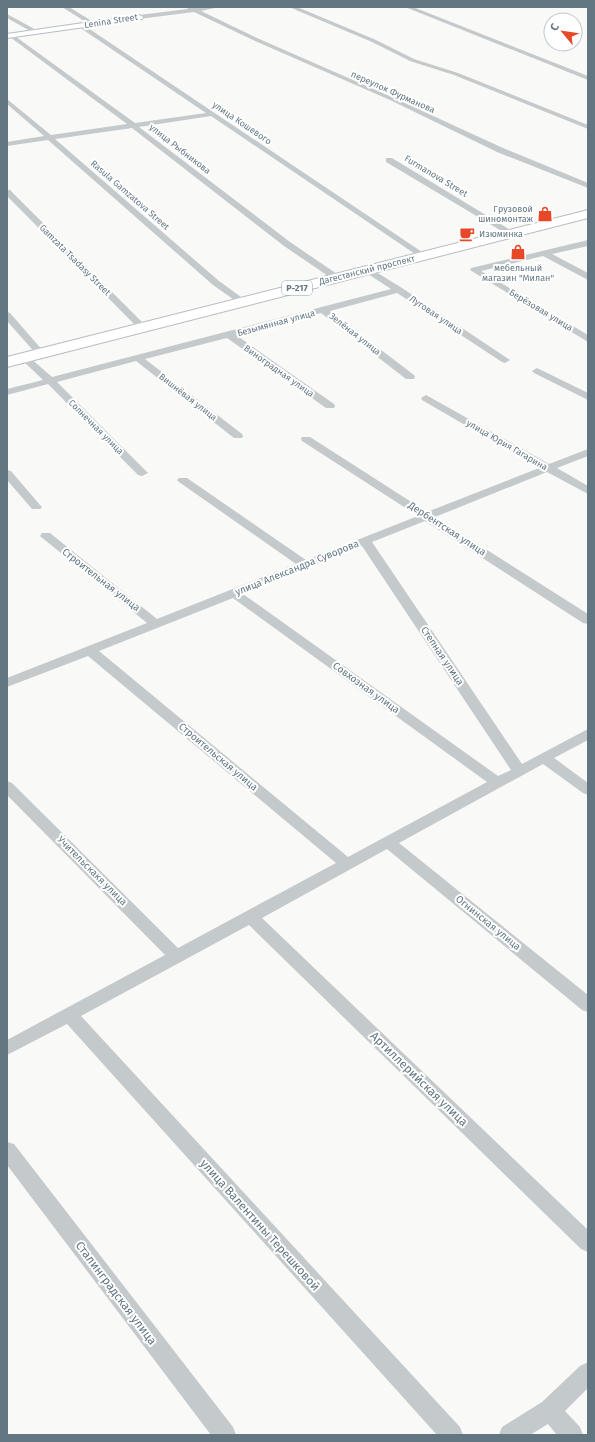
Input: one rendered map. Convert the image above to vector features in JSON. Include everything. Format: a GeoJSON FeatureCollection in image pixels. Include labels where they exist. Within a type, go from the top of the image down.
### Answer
{"type":"FeatureCollection","features":[{"type":"Feature","properties":{"kind":"highway","name":"Дагестанский проспект"},"geometry":{"type":"LineString","coordinates":[[7,362],[587,216]]}},
{"type":"Feature","properties":{"kind":"street"},"geometry":{"type":"LineString","coordinates":[[65,7],[93,24]]}},
{"type":"Feature","properties":{"kind":"street","name":"Lenina Street"},"geometry":{"type":"LineString","coordinates":[[9,36],[191,8],[216,7]]}},
{"type":"Feature","properties":{"kind":"street"},"geometry":{"type":"LineString","coordinates":[[292,7],[374,40],[407,58],[492,88],[588,128]]}},
{"type":"Feature","properties":{"kind":"street"},"geometry":{"type":"LineString","coordinates":[[408,7],[588,78]]}},
{"type":"Feature","properties":{"kind":"street","name":"переулок Фурманова"},"geometry":{"type":"LineString","coordinates":[[191,8],[338,77],[392,99],[500,150],[588,186]]}},
{"type":"Feature","properties":{"kind":"street"},"geometry":{"type":"LineString","coordinates":[[7,16],[36,32]]}},
{"type":"Feature","properties":{"kind":"street","name":"улица Кошевого"},"geometry":{"type":"LineString","coordinates":[[93,24],[84,28],[424,256]]}},
{"type":"Feature","properties":{"kind":"street","name":"улица Рыбникова"},"geometry":{"type":"LineString","coordinates":[[9,36],[133,125],[287,244],[337,278]]}},
{"type":"Feature","properties":{"kind":"street","name":"Rasula Gamzatova Street"},"geometry":{"type":"LineString","coordinates":[[7,101],[216,283],[243,302]]}},
{"type":"Feature","properties":{"kind":"street"},"geometry":{"type":"LineString","coordinates":[[7,144],[212,114]]}},
{"type":"Feature","properties":{"kind":"street","name":"Furmanova Street"},"geometry":{"type":"LineString","coordinates":[[389,160],[513,234]]}},
{"type":"Feature","properties":{"kind":"street","name":"Gamzata Tsadasy Street"},"geometry":{"type":"LineString","coordinates":[[7,192],[143,328]]}},
{"type":"Feature","properties":{"kind":"street"},"geometry":{"type":"LineString","coordinates":[[544,253],[588,243]]}},
{"type":"Feature","properties":{"kind":"street"},"geometry":{"type":"LineString","coordinates":[[544,253],[588,277]]}},
{"type":"Feature","properties":{"kind":"street","name":"Берёзовая улица"},"geometry":{"type":"LineString","coordinates":[[544,253],[474,270],[588,339]]}},
{"type":"Feature","properties":{"kind":"street","name":"Луговая улица"},"geometry":{"type":"LineString","coordinates":[[368,270],[505,360]]}},
{"type":"Feature","properties":{"kind":"street","name":"Зелёная улица"},"geometry":{"type":"LineString","coordinates":[[323,310],[399,290]]}},
{"type":"Feature","properties":{"kind":"street","name":"Зелёная улица"},"geometry":{"type":"LineString","coordinates":[[323,310],[410,377]]}},
{"type":"Feature","properties":{"kind":"street","name":"Безымянная улица"},"geometry":{"type":"LineString","coordinates":[[7,392],[323,310]]}},
{"type":"Feature","properties":{"kind":"street"},"geometry":{"type":"LineString","coordinates":[[7,315],[41,354]]}},
{"type":"Feature","properties":{"kind":"street","name":"Виноградная улица"},"geometry":{"type":"LineString","coordinates":[[229,335],[330,406]]}},
{"type":"Feature","properties":{"kind":"street","name":"Солнечная улица"},"geometry":{"type":"LineString","coordinates":[[25,358],[142,473]]}},
{"type":"Feature","properties":{"kind":"street","name":"Вишнёвая улица"},"geometry":{"type":"LineString","coordinates":[[138,358],[238,436]]}},
{"type":"Feature","properties":{"kind":"street"},"geometry":{"type":"LineString","coordinates":[[537,371],[588,397]]}},
{"type":"Feature","properties":{"kind":"street","name":"улица Юрия Гагарина"},"geometry":{"type":"LineString","coordinates":[[426,398],[588,491]]}},
{"type":"Feature","properties":{"kind":"street","name":"Дербентская улица"},"geometry":{"type":"LineString","coordinates":[[306,439],[588,620]]}},
{"type":"Feature","properties":{"kind":"street","name":"улица Александра Суворова"},"geometry":{"type":"LineString","coordinates":[[7,683],[588,452]]}},
{"type":"Feature","properties":{"kind":"street"},"geometry":{"type":"LineString","coordinates":[[7,473],[36,507]]}},
{"type":"Feature","properties":{"kind":"street"},"geometry":{"type":"LineString","coordinates":[[183,480],[305,565]]}},
{"type":"Feature","properties":{"kind":"street","name":"Строительная улица"},"geometry":{"type":"LineString","coordinates":[[46,536],[156,624]]}},
{"type":"Feature","properties":{"kind":"street","name":"Степная улица"},"geometry":{"type":"LineString","coordinates":[[365,541],[519,771]]}},
{"type":"Feature","properties":{"kind":"street","name":"Совхозная улица"},"geometry":{"type":"LineString","coordinates":[[234,593],[498,783]]}},
{"type":"Feature","properties":{"kind":"street","name":"Строительская улица"},"geometry":{"type":"LineString","coordinates":[[89,650],[347,864]]}},
{"type":"Feature","properties":{"kind":"street"},"geometry":{"type":"LineString","coordinates":[[7,1048],[588,734]]}},
{"type":"Feature","properties":{"kind":"street"},"geometry":{"type":"LineString","coordinates":[[544,758],[588,790]]}},
{"type":"Feature","properties":{"kind":"street","name":"Учительскакя улица"},"geometry":{"type":"LineString","coordinates":[[7,786],[176,956]]}},
{"type":"Feature","properties":{"kind":"street","name":"Огнинская улица"},"geometry":{"type":"LineString","coordinates":[[388,842],[588,1005]]}},
{"type":"Feature","properties":{"kind":"street","name":"Артиллерийская улица"},"geometry":{"type":"LineString","coordinates":[[250,916],[588,1242]]}},
{"type":"Feature","properties":{"kind":"street","name":"улица Валентины Терешковой"},"geometry":{"type":"LineString","coordinates":[[68,1014],[452,1435]]}},
{"type":"Feature","properties":{"kind":"street","name":"Сталинградская улица"},"geometry":{"type":"LineString","coordinates":[[7,1150],[225,1435]]}},
{"type":"Feature","properties":{"kind":"street"},"geometry":{"type":"LineString","coordinates":[[510,1435],[550,1410],[588,1373]]}},
{"type":"Feature","properties":{"kind":"street"},"geometry":{"type":"LineString","coordinates":[[550,1410],[572,1435]]}},
{"type":"Feature","properties":{"kind":"place","name":"Грузовой шиномонтаж"},"geometry":{"type":"Point","coordinates":[545,214]}},
{"type":"Feature","properties":{"kind":"place","name":"Изюминка"},"geometry":{"type":"Point","coordinates":[467,234]}},
{"type":"Feature","properties":{"kind":"place","name":"мебельный магазин \"Милан\""},"geometry":{"type":"Point","coordinates":[518,252]}}]}
